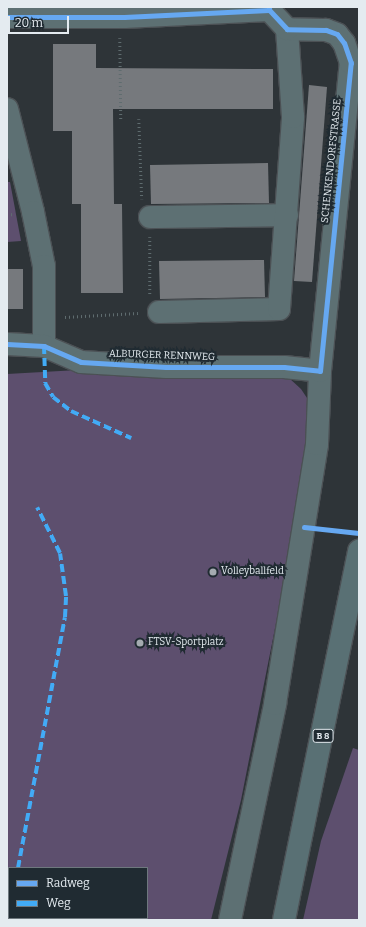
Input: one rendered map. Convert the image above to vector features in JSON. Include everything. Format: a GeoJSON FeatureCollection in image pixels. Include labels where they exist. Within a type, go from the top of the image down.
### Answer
{"type":"FeatureCollection","features":[{"type":"Feature","properties":{"kind":"main road","name":"B 8"},"geometry":{"type":"LineString","coordinates":[[284,920],[359,551]]}},
{"type":"Feature","properties":{"kind":"street"},"geometry":{"type":"LineString","coordinates":[[7,17],[119,17],[269,9],[286,29],[293,117],[279,310],[158,312]]}},
{"type":"Feature","properties":{"kind":"street","name":"SCHENKENDORFSTRASSE"},"geometry":{"type":"LineString","coordinates":[[286,29],[326,30],[337,34],[344,43],[351,63],[320,370]]}},
{"type":"Feature","properties":{"kind":"street"},"geometry":{"type":"LineString","coordinates":[[7,109],[33,212],[44,266],[44,346]]}},
{"type":"Feature","properties":{"kind":"street"},"geometry":{"type":"LineString","coordinates":[[150,217],[287,215]]}},
{"type":"Feature","properties":{"kind":"street","name":"ALBURGER RENNWEG"},"geometry":{"type":"LineString","coordinates":[[7,344],[44,346],[81,362],[166,367],[284,367],[320,370]]}},
{"type":"Feature","properties":{"kind":"street"},"geometry":{"type":"LineString","coordinates":[[230,920],[275,704],[304,527],[317,444],[320,370]]}},
{"type":"Feature","properties":{"kind":"path"},"geometry":{"type":"LineString","coordinates":[[119,17],[121,119]]}},
{"type":"Feature","properties":{"kind":"path"},"geometry":{"type":"LineString","coordinates":[[43,319],[158,312]]}},
{"type":"Feature","properties":{"kind":"shaded area"},"geometry":{"type":"Polygon","coordinates":[[[7,182],[10,182],[21,241],[7,242],[7,182]]]}},
{"type":"Feature","properties":{"kind":"shaded area","name":"FTSV-Sportplatz"},"geometry":{"type":"Polygon","coordinates":[[[78,370],[279,374],[289,378],[301,389],[309,401],[311,414],[303,487],[241,800],[211,920],[7,920],[7,374],[78,370]]]}},
{"type":"Feature","properties":{"kind":"shaded area"},"geometry":{"type":"Polygon","coordinates":[[[353,748],[359,750],[359,920],[303,920],[321,841],[353,748]]]}},
{"type":"Feature","properties":{"kind":"building"},"geometry":{"type":"Polygon","coordinates":[[[53,44],[96,44],[96,68],[273,69],[273,109],[113,109],[114,204],[122,204],[123,293],[81,293],[81,204],[72,204],[72,131],[53,131],[53,44]]]}},
{"type":"Feature","properties":{"kind":"building"},"geometry":{"type":"Polygon","coordinates":[[[309,85],[327,87],[312,282],[294,281],[309,85]]]}},
{"type":"Feature","properties":{"kind":"building"},"geometry":{"type":"Polygon","coordinates":[[[268,163],[269,203],[151,204],[150,165],[268,163]]]}},
{"type":"Feature","properties":{"kind":"building"},"geometry":{"type":"Polygon","coordinates":[[[264,260],[265,297],[160,299],[159,261],[264,260]]]}},
{"type":"Feature","properties":{"kind":"building"},"geometry":{"type":"Polygon","coordinates":[[[7,269],[23,269],[23,309],[7,309],[7,269]]]}},
{"type":"Feature","properties":{"kind":"marked path"},"geometry":{"type":"LineString","coordinates":[[44,346],[45,383],[53,397],[71,411],[131,438]]}},
{"type":"Feature","properties":{"kind":"marked path"},"geometry":{"type":"LineString","coordinates":[[18,867],[65,617],[66,596],[60,553],[37,507]]}},
{"type":"Feature","properties":{"kind":"cycle path"},"geometry":{"type":"LineString","coordinates":[[7,17],[124,17],[269,10],[269,7]]}},
{"type":"Feature","properties":{"kind":"cycle path"},"geometry":{"type":"LineString","coordinates":[[7,344],[44,346],[81,362],[166,367],[284,367],[320,371],[351,63],[344,43],[337,34],[326,30],[287,29],[269,10]]}},
{"type":"Feature","properties":{"kind":"cycle path"},"geometry":{"type":"LineString","coordinates":[[304,527],[359,533]]}},
{"type":"Feature","properties":{"kind":"place","name":"Volleyballfeld"},"geometry":{"type":"Point","coordinates":[213,572]}},
{"type":"Feature","properties":{"kind":"place","name":"FTSV-Sportplatz"},"geometry":{"type":"Point","coordinates":[140,643]}}]}
